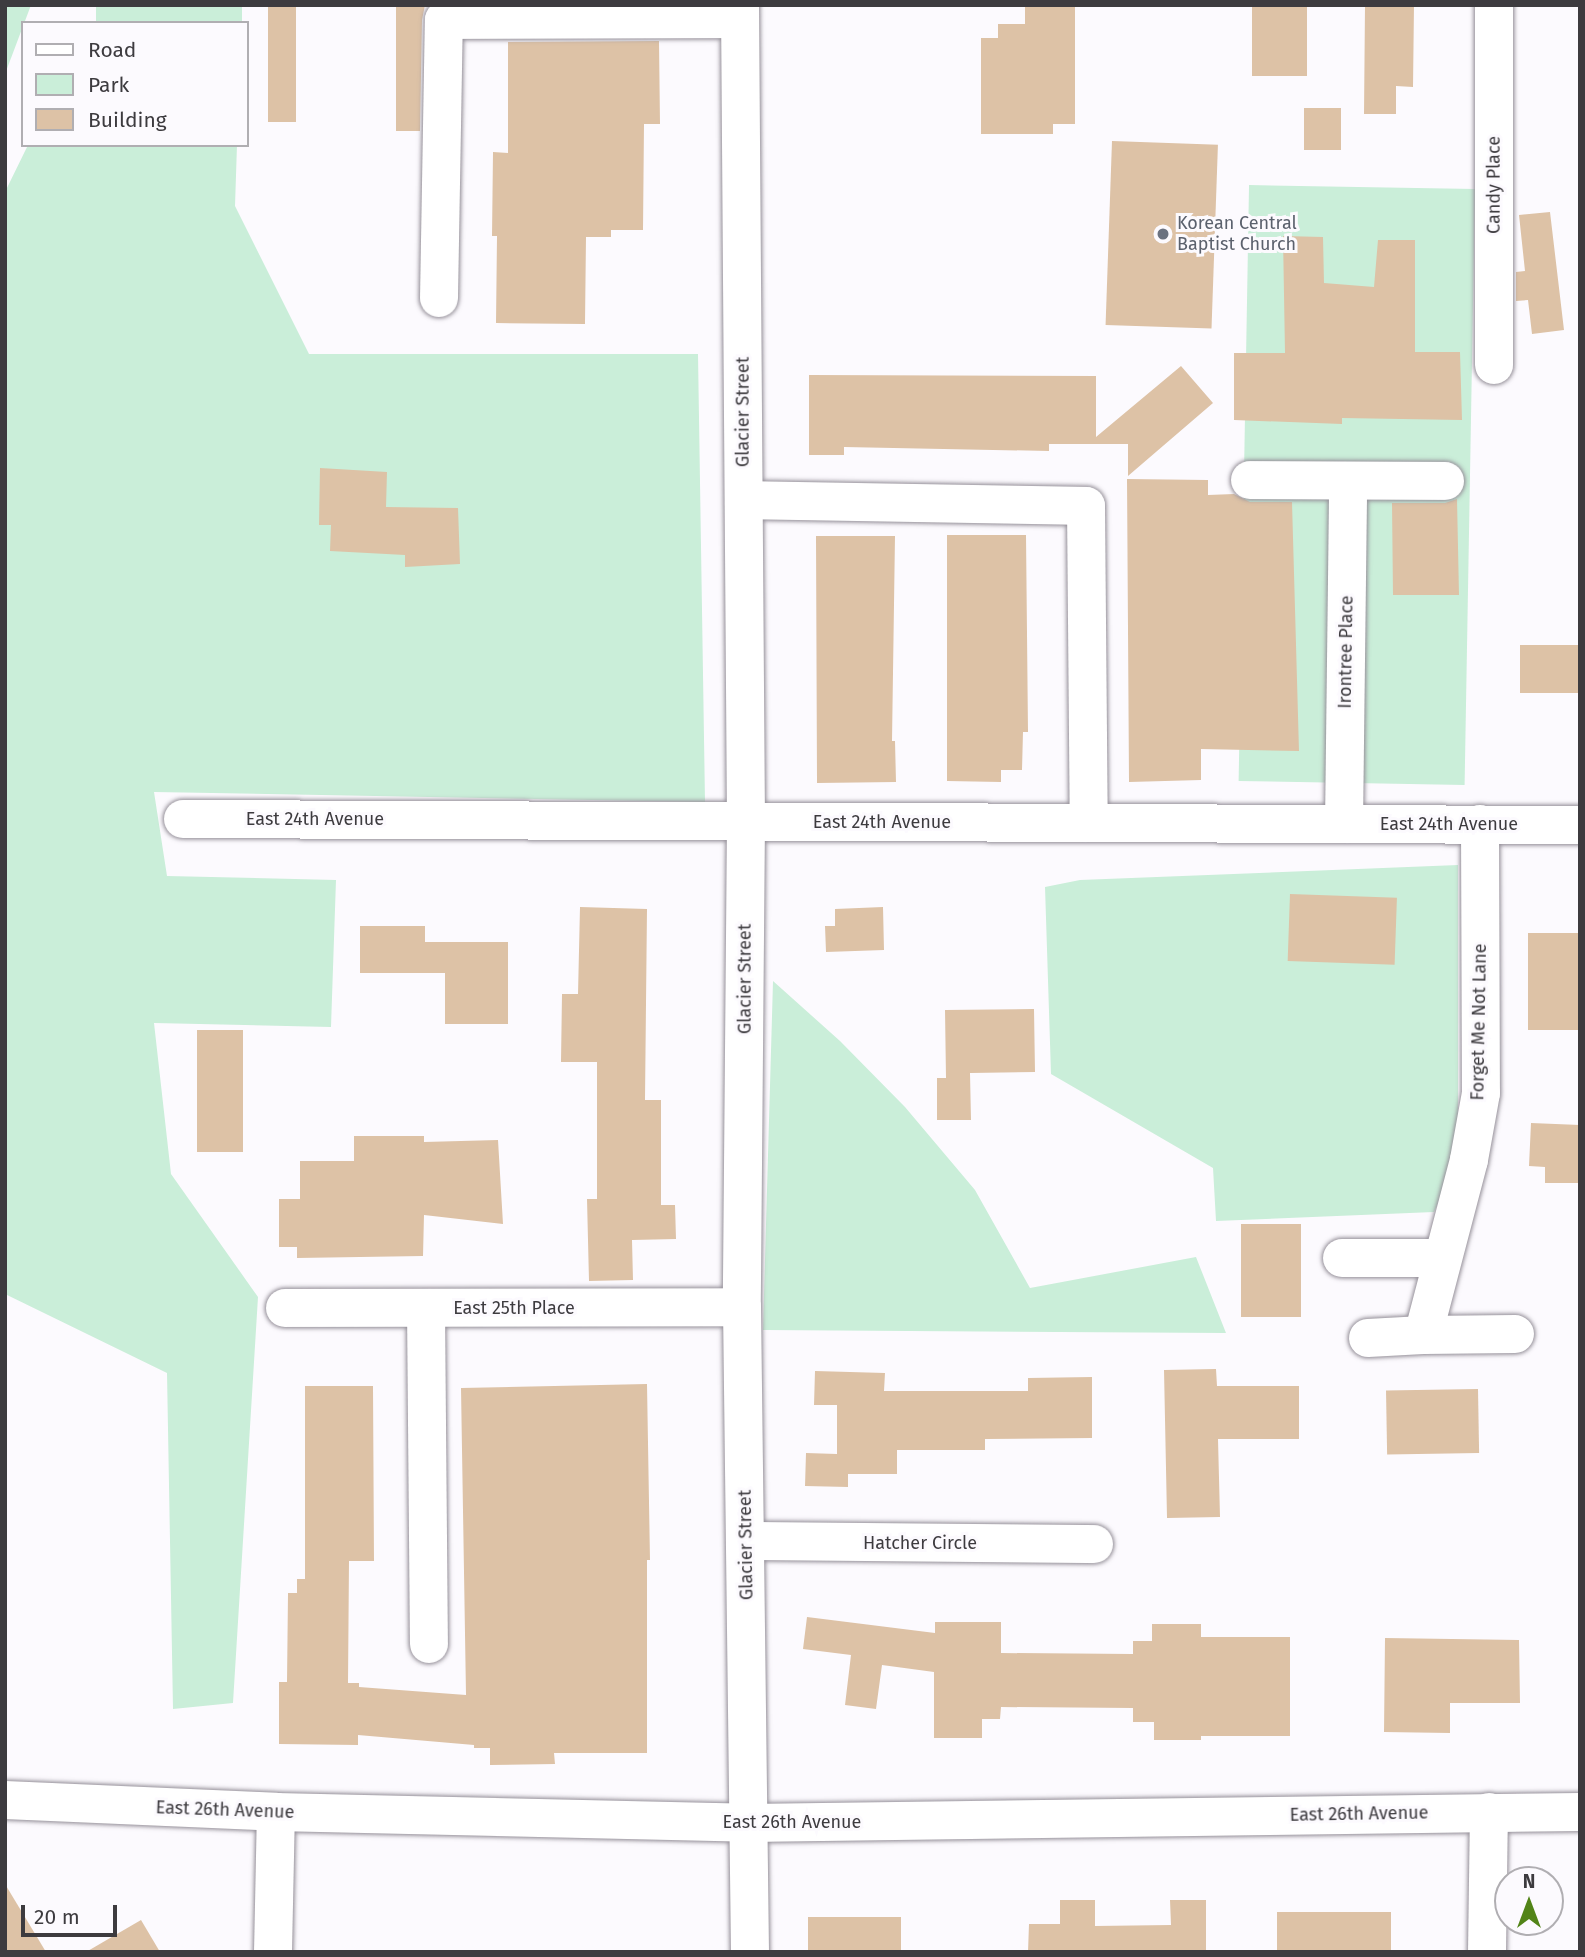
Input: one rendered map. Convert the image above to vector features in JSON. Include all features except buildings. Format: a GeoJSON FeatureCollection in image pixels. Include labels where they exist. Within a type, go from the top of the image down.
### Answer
{"type":"FeatureCollection","features":[{"type":"Feature","properties":{"kind":"street","name":"Candy Place"},"geometry":{"type":"LineString","coordinates":[[1494,5],[1494,365]]}},
{"type":"Feature","properties":{"kind":"street"},"geometry":{"type":"LineString","coordinates":[[439,298],[444,13],[740,12]]}},
{"type":"Feature","properties":{"kind":"street","name":"Glacier Street"},"geometry":{"type":"LineString","coordinates":[[740,12],[746,821],[742,1307],[750,1952]]}},
{"type":"Feature","properties":{"kind":"street"},"geometry":{"type":"LineString","coordinates":[[1250,480],[1446,481]]}},
{"type":"Feature","properties":{"kind":"street","name":"Irontree Place"},"geometry":{"type":"LineString","coordinates":[[1344,824],[1348,481]]}},
{"type":"Feature","properties":{"kind":"street"},"geometry":{"type":"LineString","coordinates":[[744,500],[1086,506],[1090,822]]}},
{"type":"Feature","properties":{"kind":"street","name":"East 24th Avenue"},"geometry":{"type":"LineString","coordinates":[[183,819],[1580,825]]}},
{"type":"Feature","properties":{"kind":"street","name":"Forget Me Not Lane"},"geometry":{"type":"LineString","coordinates":[[1423,1335],[1441,1258],[1469,1160],[1481,1093],[1479,824]]}},
{"type":"Feature","properties":{"kind":"street"},"geometry":{"type":"LineString","coordinates":[[1342,1258],[1441,1258]]}},
{"type":"Feature","properties":{"kind":"street","name":"East 25th Place"},"geometry":{"type":"LineString","coordinates":[[285,1308],[742,1307]]}},
{"type":"Feature","properties":{"kind":"street"},"geometry":{"type":"LineString","coordinates":[[426,1308],[429,1644]]}},
{"type":"Feature","properties":{"kind":"street"},"geometry":{"type":"LineString","coordinates":[[1368,1338],[1515,1334]]}},
{"type":"Feature","properties":{"kind":"street","name":"Hatcher Circle"},"geometry":{"type":"LineString","coordinates":[[746,1541],[1094,1544]]}},
{"type":"Feature","properties":{"kind":"street","name":"East 26th Avenue"},"geometry":{"type":"LineString","coordinates":[[5,1800],[275,1812],[748,1823],[1580,1812]]}},
{"type":"Feature","properties":{"kind":"street"},"geometry":{"type":"LineString","coordinates":[[273,1952],[275,1812]]}},
{"type":"Feature","properties":{"kind":"street"},"geometry":{"type":"LineString","coordinates":[[1486,1952],[1489,1812]]}},
{"type":"Feature","properties":{"kind":"green space"},"geometry":{"type":"Polygon","coordinates":[[[5,5],[31,5],[25,21],[21,21],[21,32],[5,74],[5,5]]]}},
{"type":"Feature","properties":{"kind":"green space"},"geometry":{"type":"Polygon","coordinates":[[[96,5],[242,5],[242,21],[96,21],[96,5]]]}},
{"type":"Feature","properties":{"kind":"green space"},"geometry":{"type":"Polygon","coordinates":[[[27,147],[237,147],[235,206],[309,354],[698,354],[705,802],[154,792],[167,876],[336,880],[331,1027],[154,1023],[171,1174],[258,1297],[233,1703],[173,1709],[167,1373],[5,1294],[5,192],[27,147]]]}},
{"type":"Feature","properties":{"kind":"green space"},"geometry":{"type":"Polygon","coordinates":[[[1249,185],[1475,189],[1465,785],[1239,781],[1249,185]]]}},
{"type":"Feature","properties":{"kind":"green space"},"geometry":{"type":"Polygon","coordinates":[[[1458,865],[1458,1159],[1434,1212],[1216,1221],[1213,1168],[1051,1074],[1045,887],[1080,880],[1458,865]]]}},
{"type":"Feature","properties":{"kind":"green space"},"geometry":{"type":"Polygon","coordinates":[[[773,981],[840,1041],[905,1107],[975,1190],[1030,1288],[1196,1257],[1226,1333],[763,1330],[773,981]]]}},
{"type":"Feature","properties":{"kind":"place","name":"Korean Central Baptist Church"},"geometry":{"type":"Point","coordinates":[1163,234]}}]}
